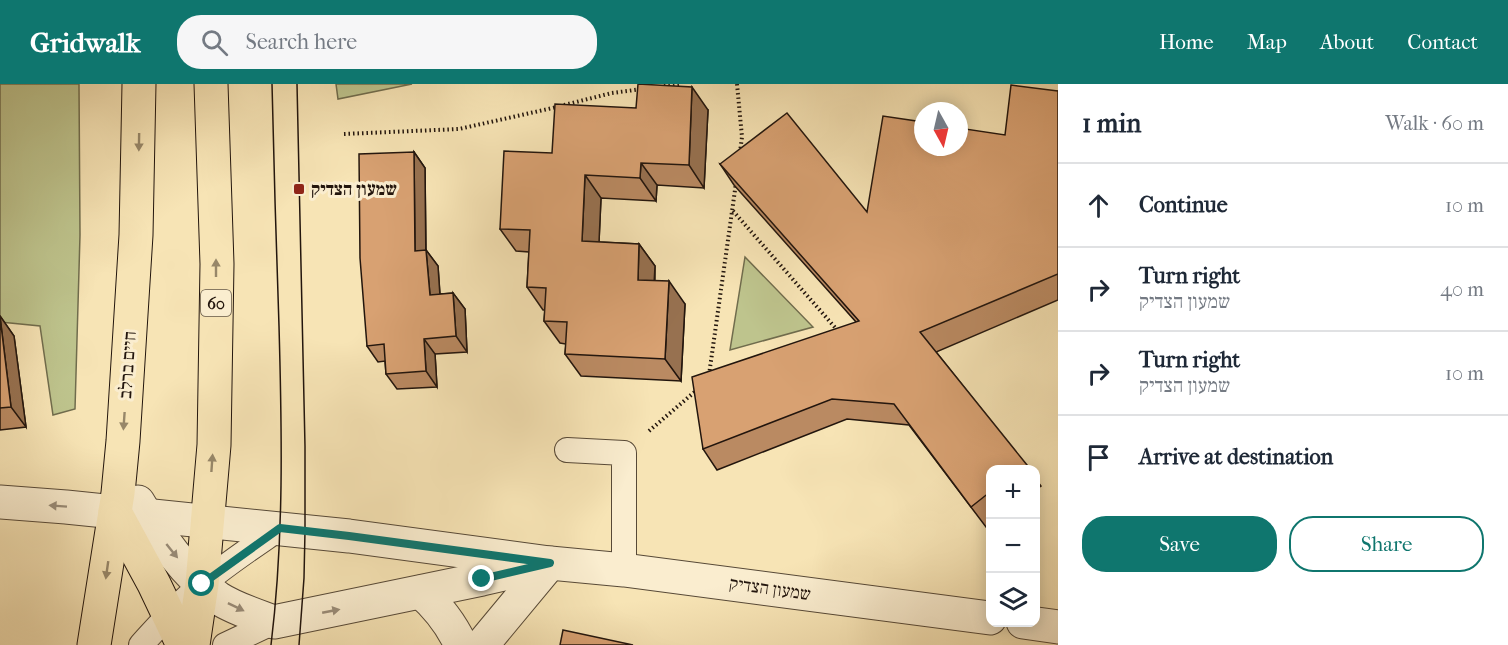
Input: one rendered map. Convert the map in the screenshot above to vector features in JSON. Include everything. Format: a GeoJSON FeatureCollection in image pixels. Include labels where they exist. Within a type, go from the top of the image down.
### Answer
{"type":"FeatureCollection","features":[{"type":"Feature","properties":{"kind":"highway","name":"חיים ברלב"},"geometry":{"type":"LineString","coordinates":[[94,645],[130,513],[120,470],[136,236],[139,84]]}},
{"type":"Feature","properties":{"kind":"highway","name":"60"},"geometry":{"type":"LineString","coordinates":[[193,645],[202,584],[214,445],[216,264],[211,84]]}},
{"type":"Feature","properties":{"kind":"highway"},"geometry":{"type":"LineString","coordinates":[[130,513],[136,548],[183,645]]}},
{"type":"Feature","properties":{"kind":"street","name":"שמעון הצדיק"},"geometry":{"type":"LineString","coordinates":[[0,502],[130,513],[384,540],[986,617]]}},
{"type":"Feature","properties":{"kind":"street"},"geometry":{"type":"LineString","coordinates":[[130,513],[166,543],[202,584],[218,598],[274,622]]}},
{"type":"Feature","properties":{"kind":"street","name":"שמעון הצדיק"},"geometry":{"type":"LineString","coordinates":[[274,622],[550,563]]}},
{"type":"Feature","properties":{"kind":"street"},"geometry":{"type":"LineString","coordinates":[[482,645],[550,563]]}},
{"type":"Feature","properties":{"kind":"street"},"geometry":{"type":"LineString","coordinates":[[420,592],[444,616],[461,645]]}},
{"type":"Feature","properties":{"kind":"street"},"geometry":{"type":"LineString","coordinates":[[1040,624],[1058,627]]}},
{"type":"Feature","properties":{"kind":"lane"},"geometry":{"type":"LineString","coordinates":[[567,450],[624,453],[624,570]]}},
{"type":"Feature","properties":{"kind":"lane"},"geometry":{"type":"LineString","coordinates":[[141,645],[202,584],[280,528]]}},
{"type":"Feature","properties":{"kind":"lane"},"geometry":{"type":"LineString","coordinates":[[225,645],[274,622]]}},
{"type":"Feature","properties":{"kind":"path"},"geometry":{"type":"LineString","coordinates":[[657,87],[680,84]]}},
{"type":"Feature","properties":{"kind":"path"},"geometry":{"type":"LineString","coordinates":[[736,84],[742,137],[740,158]]}},
{"type":"Feature","properties":{"kind":"path"},"geometry":{"type":"LineString","coordinates":[[344,134],[459,129],[612,93],[646,89]]}},
{"type":"Feature","properties":{"kind":"path"},"geometry":{"type":"LineString","coordinates":[[709,380],[737,179]]}},
{"type":"Feature","properties":{"kind":"path"},"geometry":{"type":"LineString","coordinates":[[732,211],[842,336]]}},
{"type":"Feature","properties":{"kind":"path"},"geometry":{"type":"LineString","coordinates":[[624,453],[700,387]]}},
{"type":"Feature","properties":{"kind":"green space"},"geometry":{"type":"Polygon","coordinates":[[[0,84],[79,84],[80,235],[75,409],[53,415],[40,326],[0,322],[0,84]]]}},
{"type":"Feature","properties":{"kind":"green space"},"geometry":{"type":"Polygon","coordinates":[[[336,84],[412,84],[338,99],[336,84]]]}},
{"type":"Feature","properties":{"kind":"green space"},"geometry":{"type":"Polygon","coordinates":[[[745,257],[813,327],[730,350],[745,257]]]}},
{"type":"Feature","properties":{"kind":"building"},"geometry":{"type":"Polygon","coordinates":[[[638,84],[692,87],[689,165],[641,163],[640,178],[585,175],[582,241],[639,244],[638,280],[669,281],[665,359],[565,354],[567,322],[544,321],[546,288],[527,287],[530,230],[500,229],[504,151],[552,153],[555,104],[636,108],[638,84]]]}},
{"type":"Feature","properties":{"kind":"building"},"geometry":{"type":"Polygon","coordinates":[[[1011,85],[1058,91],[1058,274],[920,332],[1027,465],[986,465],[986,495],[971,507],[894,404],[832,399],[703,449],[692,377],[859,321],[720,164],[787,113],[867,212],[883,116],[914,121],[914,156],[968,156],[968,129],[1005,135],[1011,85]]]}},
{"type":"Feature","properties":{"kind":"building"},"geometry":{"type":"Polygon","coordinates":[[[414,152],[415,251],[426,250],[430,295],[453,293],[456,336],[424,339],[426,371],[386,374],[384,344],[367,346],[360,258],[359,154],[414,152]]]}},
{"type":"Feature","properties":{"kind":"building"},"geometry":{"type":"Polygon","coordinates":[[[0,317],[11,407],[0,408],[0,317]]]}},
{"type":"Feature","properties":{"kind":"building"},"geometry":{"type":"Polygon","coordinates":[[[563,630],[633,645],[560,645],[563,630]]]}},
{"type":"Feature","properties":{"kind":"tram line"},"geometry":{"type":"LineString","coordinates":[[271,645],[280,526],[281,446],[272,84]]}},
{"type":"Feature","properties":{"kind":"tram line"},"geometry":{"type":"LineString","coordinates":[[297,84],[305,446],[304,578],[299,645]]}},
{"type":"Feature","properties":{"kind":"place","name":"שמעון הצדיק"},"geometry":{"type":"Point","coordinates":[299,189]}},
{"type":"Feature","properties":{"kind":"route"},"geometry":{"type":"LineString","coordinates":[[202,584],[280,528],[550,563],[482,579]]}}]}
